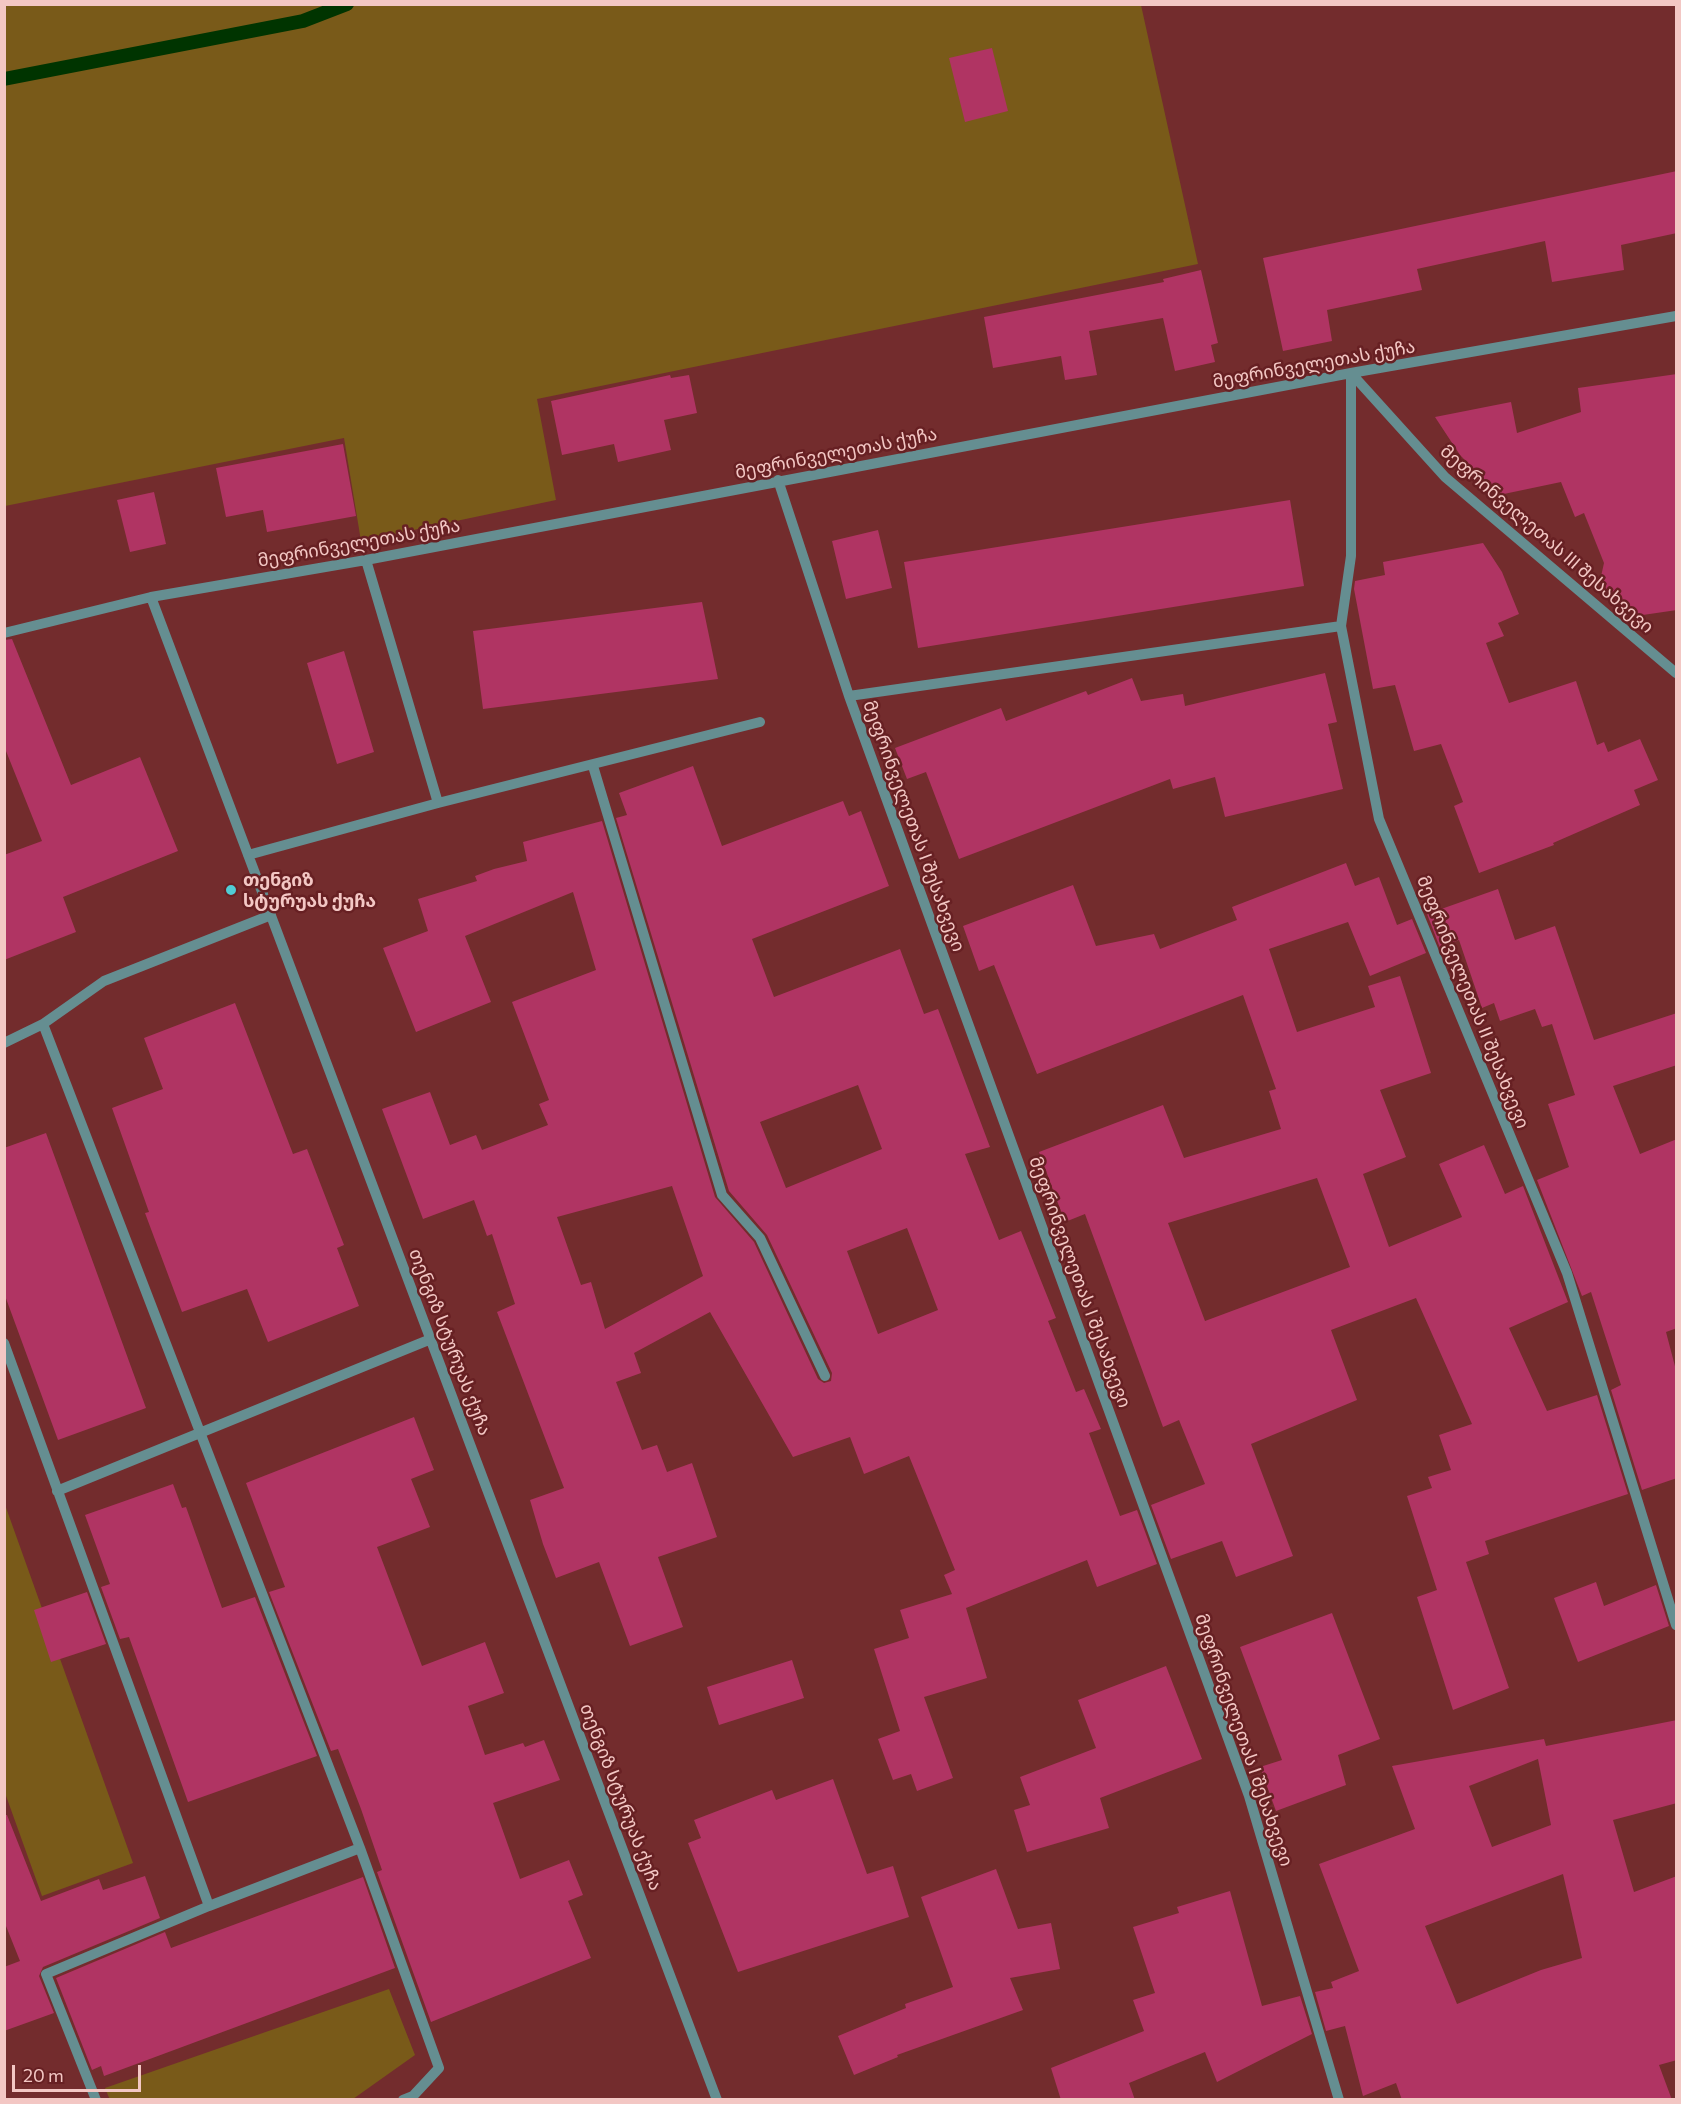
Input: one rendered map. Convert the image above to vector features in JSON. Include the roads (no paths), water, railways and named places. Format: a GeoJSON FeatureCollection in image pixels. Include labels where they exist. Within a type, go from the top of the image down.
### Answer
{"type":"FeatureCollection","features":[{"type":"Feature","properties":{"kind":"street","name":"მეფრინველეთას ქუჩა"},"geometry":{"type":"LineString","coordinates":[[4,633],[151,597],[366,560],[1351,373],[1677,316]]}},
{"type":"Feature","properties":{"kind":"street","name":"მეფრინველეთას II შესახვევი"},"geometry":{"type":"LineString","coordinates":[[1351,373],[1351,556],[1341,626],[1379,819],[1567,1273],[1677,1625]]}},
{"type":"Feature","properties":{"kind":"street","name":"მეფრინველეთას III შესახვევი"},"geometry":{"type":"LineString","coordinates":[[1351,373],[1445,477],[1675,670]]}},
{"type":"Feature","properties":{"kind":"street","name":"მეფრინველეთას I შესახვევი"},"geometry":{"type":"LineString","coordinates":[[778,480],[849,696],[1249,1796],[1339,2100]]}},
{"type":"Feature","properties":{"kind":"street"},"geometry":{"type":"LineString","coordinates":[[366,560],[438,802]]}},
{"type":"Feature","properties":{"kind":"street","name":"თენგიზ სტურუას ქუჩა"},"geometry":{"type":"LineString","coordinates":[[151,597],[717,2100]]}},
{"type":"Feature","properties":{"kind":"street"},"geometry":{"type":"LineString","coordinates":[[849,696],[1341,626]]}},
{"type":"Feature","properties":{"kind":"street"},"geometry":{"type":"LineString","coordinates":[[248,855],[438,802],[593,766],[760,722]]}},
{"type":"Feature","properties":{"kind":"street"},"geometry":{"type":"LineString","coordinates":[[593,766],[722,1195],[760,1238],[825,1376]]}},
{"type":"Feature","properties":{"kind":"street"},"geometry":{"type":"LineString","coordinates":[[4,1043],[43,1024],[104,981],[271,915]]}},
{"type":"Feature","properties":{"kind":"street"},"geometry":{"type":"LineString","coordinates":[[43,1024],[360,1848],[439,2068],[413,2096],[403,2100]]}},
{"type":"Feature","properties":{"kind":"street"},"geometry":{"type":"LineString","coordinates":[[57,1491],[431,1339]]}},
{"type":"Feature","properties":{"kind":"street"},"geometry":{"type":"LineString","coordinates":[[4,1343],[209,1906]]}},
{"type":"Feature","properties":{"kind":"street"},"geometry":{"type":"LineString","coordinates":[[96,2100],[46,1974],[209,1906],[360,1848]]}},
{"type":"Feature","properties":{"kind":"waterway"},"geometry":{"type":"LineString","coordinates":[[4,79],[303,21],[347,4]]}},
{"type":"Feature","properties":{"kind":"place","name":"თენგიზ სტურუას ქუჩა"},"geometry":{"type":"Point","coordinates":[231,890]}}]}
